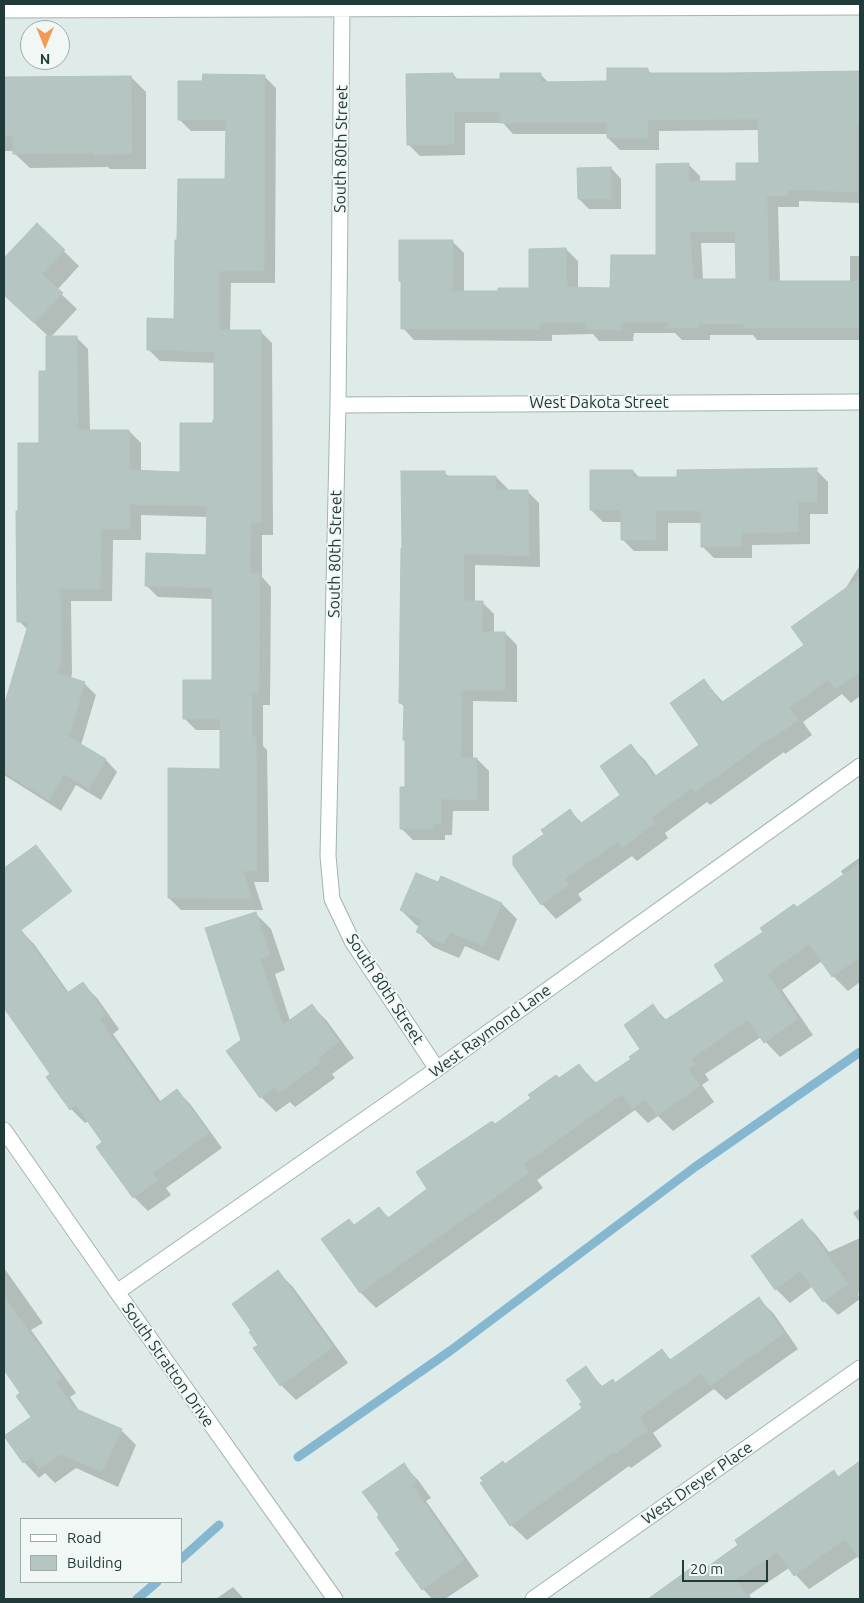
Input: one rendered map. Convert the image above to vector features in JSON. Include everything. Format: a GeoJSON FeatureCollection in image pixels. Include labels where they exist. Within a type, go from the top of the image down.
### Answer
{"type":"FeatureCollection","features":[{"type":"Feature","properties":{"kind":"street"},"geometry":{"type":"LineString","coordinates":[[4,10],[616,6],[860,7]]}},
{"type":"Feature","properties":{"kind":"street","name":"South 80th Street"},"geometry":{"type":"LineString","coordinates":[[342,8],[338,404],[328,856],[332,899],[352,941],[437,1068]]}},
{"type":"Feature","properties":{"kind":"street","name":"West Dakota Street"},"geometry":{"type":"LineString","coordinates":[[338,404],[860,402]]}},
{"type":"Feature","properties":{"kind":"street","name":"West Raymond Lane"},"geometry":{"type":"LineString","coordinates":[[117,1292],[437,1068],[860,766]]}},
{"type":"Feature","properties":{"kind":"street","name":"South Stratton Drive"},"geometry":{"type":"LineString","coordinates":[[4,1130],[335,1599]]}},
{"type":"Feature","properties":{"kind":"street","name":"West Dreyer Place"},"geometry":{"type":"LineString","coordinates":[[533,1599],[860,1368]]}},
{"type":"Feature","properties":{"kind":"building"},"geometry":{"type":"Polygon","coordinates":[[[607,68],[648,68],[648,73],[860,71],[860,124],[857,124],[857,192],[788,190],[788,196],[767,196],[769,281],[860,281],[860,328],[744,328],[744,324],[699,324],[699,328],[668,328],[669,322],[622,322],[622,330],[586,329],[586,323],[540,323],[540,329],[401,329],[399,240],[453,240],[452,291],[498,291],[498,288],[529,288],[529,249],[566,248],[567,287],[610,288],[611,255],[656,255],[656,164],[689,163],[689,181],[736,181],[736,163],[759,163],[758,119],[648,120],[648,138],[607,138],[607,123],[500,123],[500,112],[454,112],[454,144],[407,145],[406,74],[453,73],[453,79],[500,79],[500,73],[541,73],[541,82],[607,81],[607,68]],[[690,232],[693,279],[736,279],[735,232],[690,232]]]}},
{"type":"Feature","properties":{"kind":"building"},"geometry":{"type":"Polygon","coordinates":[[[203,74],[265,75],[264,271],[219,271],[219,330],[261,330],[261,523],[251,523],[250,573],[260,573],[259,693],[252,693],[252,737],[256,737],[257,871],[243,871],[252,899],[168,898],[168,768],[220,769],[220,719],[183,719],[183,680],[212,680],[212,588],[145,586],[146,553],[206,555],[207,506],[130,504],[130,529],[101,529],[100,589],[60,589],[61,660],[57,673],[85,682],[69,737],[106,759],[89,789],[64,774],[49,800],[4,772],[4,706],[29,622],[17,622],[16,511],[18,511],[18,443],[39,443],[39,371],[46,371],[46,336],[77,336],[78,430],[129,430],[130,470],[180,472],[180,423],[213,423],[214,420],[214,352],[147,350],[147,318],[174,319],[178,179],[225,179],[226,120],[178,120],[178,81],[202,81],[203,74]]]}},
{"type":"Feature","properties":{"kind":"building"},"geometry":{"type":"Polygon","coordinates":[[[131,76],[132,154],[13,154],[13,136],[4,136],[4,77],[131,76]]]}},
{"type":"Feature","properties":{"kind":"building"},"geometry":{"type":"Polygon","coordinates":[[[611,167],[611,199],[578,199],[577,168],[611,167]]]}},
{"type":"Feature","properties":{"kind":"building"},"geometry":{"type":"Polygon","coordinates":[[[37,223],[65,250],[42,274],[63,293],[34,323],[4,295],[4,258],[37,223]]]}},
{"type":"Feature","properties":{"kind":"building"},"geometry":{"type":"Polygon","coordinates":[[[817,468],[817,502],[798,502],[799,532],[741,533],[741,547],[701,547],[701,511],[656,511],[656,540],[621,540],[621,510],[590,510],[590,470],[633,470],[633,477],[677,477],[677,470],[817,468]]]}},
{"type":"Feature","properties":{"kind":"building"},"geometry":{"type":"Polygon","coordinates":[[[401,471],[445,471],[445,476],[496,476],[496,490],[528,490],[529,556],[464,554],[464,601],[483,601],[482,632],[505,632],[505,690],[462,690],[461,758],[477,758],[477,800],[441,799],[441,824],[433,824],[433,829],[400,829],[400,787],[405,787],[404,704],[399,703],[402,548],[401,471]]]}},
{"type":"Feature","properties":{"kind":"building"},"geometry":{"type":"Polygon","coordinates":[[[860,578],[860,672],[835,689],[828,680],[789,708],[798,720],[695,792],[692,788],[651,818],[655,823],[622,848],[618,842],[564,879],[569,885],[541,905],[513,865],[513,856],[544,834],[541,830],[570,809],[580,824],[620,795],[600,766],[631,744],[654,777],[699,745],[670,703],[704,679],[721,703],[804,645],[791,627],[860,578]]]}},
{"type":"Feature","properties":{"kind":"building"},"geometry":{"type":"Polygon","coordinates":[[[36,845],[72,891],[21,930],[67,993],[83,982],[106,1014],[99,1019],[158,1103],[177,1089],[209,1133],[153,1173],[158,1180],[133,1198],[96,1147],[102,1142],[76,1105],[70,1110],[46,1077],[50,1074],[4,1008],[4,868],[36,845]]]}},
{"type":"Feature","properties":{"kind":"building"},"geometry":{"type":"Polygon","coordinates":[[[860,863],[860,957],[832,977],[809,944],[767,974],[798,1019],[764,1043],[748,1020],[691,1059],[695,1064],[688,1069],[700,1086],[657,1116],[645,1099],[632,1109],[622,1094],[523,1165],[529,1173],[360,1293],[321,1239],[349,1219],[354,1225],[379,1207],[388,1218],[427,1189],[416,1172],[492,1121],[495,1124],[531,1098],[528,1095],[556,1075],[559,1078],[579,1064],[594,1084],[631,1059],[629,1057],[640,1049],[624,1025],[653,1004],[664,1021],[724,981],[714,965],[763,932],[760,928],[794,904],[797,907],[860,863]]]}},
{"type":"Feature","properties":{"kind":"building"},"geometry":{"type":"Polygon","coordinates":[[[416,873],[438,882],[441,876],[502,903],[484,946],[450,932],[444,944],[416,932],[422,920],[400,910],[416,873]]]}},
{"type":"Feature","properties":{"kind":"building"},"geometry":{"type":"Polygon","coordinates":[[[256,912],[270,955],[260,959],[283,1025],[312,1004],[339,1042],[318,1058],[321,1062],[279,1093],[275,1087],[260,1098],[226,1051],[241,1040],[205,928],[256,912]]]}},
{"type":"Feature","properties":{"kind":"building"},"geometry":{"type":"Polygon","coordinates":[[[802,1219],[848,1284],[823,1302],[800,1271],[775,1290],[751,1256],[802,1219]]]}},
{"type":"Feature","properties":{"kind":"building"},"geometry":{"type":"Polygon","coordinates":[[[278,1270],[333,1347],[280,1386],[253,1348],[258,1345],[249,1332],[251,1331],[232,1304],[278,1270]]]}},
{"type":"Feature","properties":{"kind":"building"},"geometry":{"type":"Polygon","coordinates":[[[4,1296],[62,1378],[56,1382],[74,1408],[122,1429],[102,1472],[61,1454],[39,1469],[31,1457],[23,1463],[4,1436],[31,1417],[16,1396],[20,1393],[4,1370],[4,1296]]]}},
{"type":"Feature","properties":{"kind":"building"},"geometry":{"type":"Polygon","coordinates":[[[759,1297],[784,1333],[710,1386],[701,1373],[639,1417],[648,1430],[615,1454],[613,1452],[510,1526],[480,1483],[483,1481],[480,1478],[503,1461],[505,1464],[582,1408],[579,1404],[582,1402],[566,1380],[586,1366],[601,1387],[613,1379],[615,1383],[662,1349],[670,1360],[759,1297]]]}},
{"type":"Feature","properties":{"kind":"building"},"geometry":{"type":"Polygon","coordinates":[[[860,1461],[860,1560],[845,1539],[794,1576],[777,1552],[736,1580],[750,1599],[648,1599],[691,1568],[696,1575],[738,1545],[735,1540],[834,1470],[838,1477],[860,1461]]]}},
{"type":"Feature","properties":{"kind":"building"},"geometry":{"type":"Polygon","coordinates":[[[404,1463],[417,1482],[412,1485],[464,1560],[422,1590],[395,1553],[400,1550],[377,1517],[379,1515],[362,1492],[404,1463]]]}},
{"type":"Feature","properties":{"kind":"waterway"},"geometry":{"type":"LineString","coordinates":[[298,1457],[450,1351],[695,1167],[860,1052]]}},
{"type":"Feature","properties":{"kind":"waterway"},"geometry":{"type":"LineString","coordinates":[[182,1558],[219,1525]]}},
{"type":"Feature","properties":{"kind":"waterway"},"geometry":{"type":"LineString","coordinates":[[137,1599],[156,1583]]}}]}
